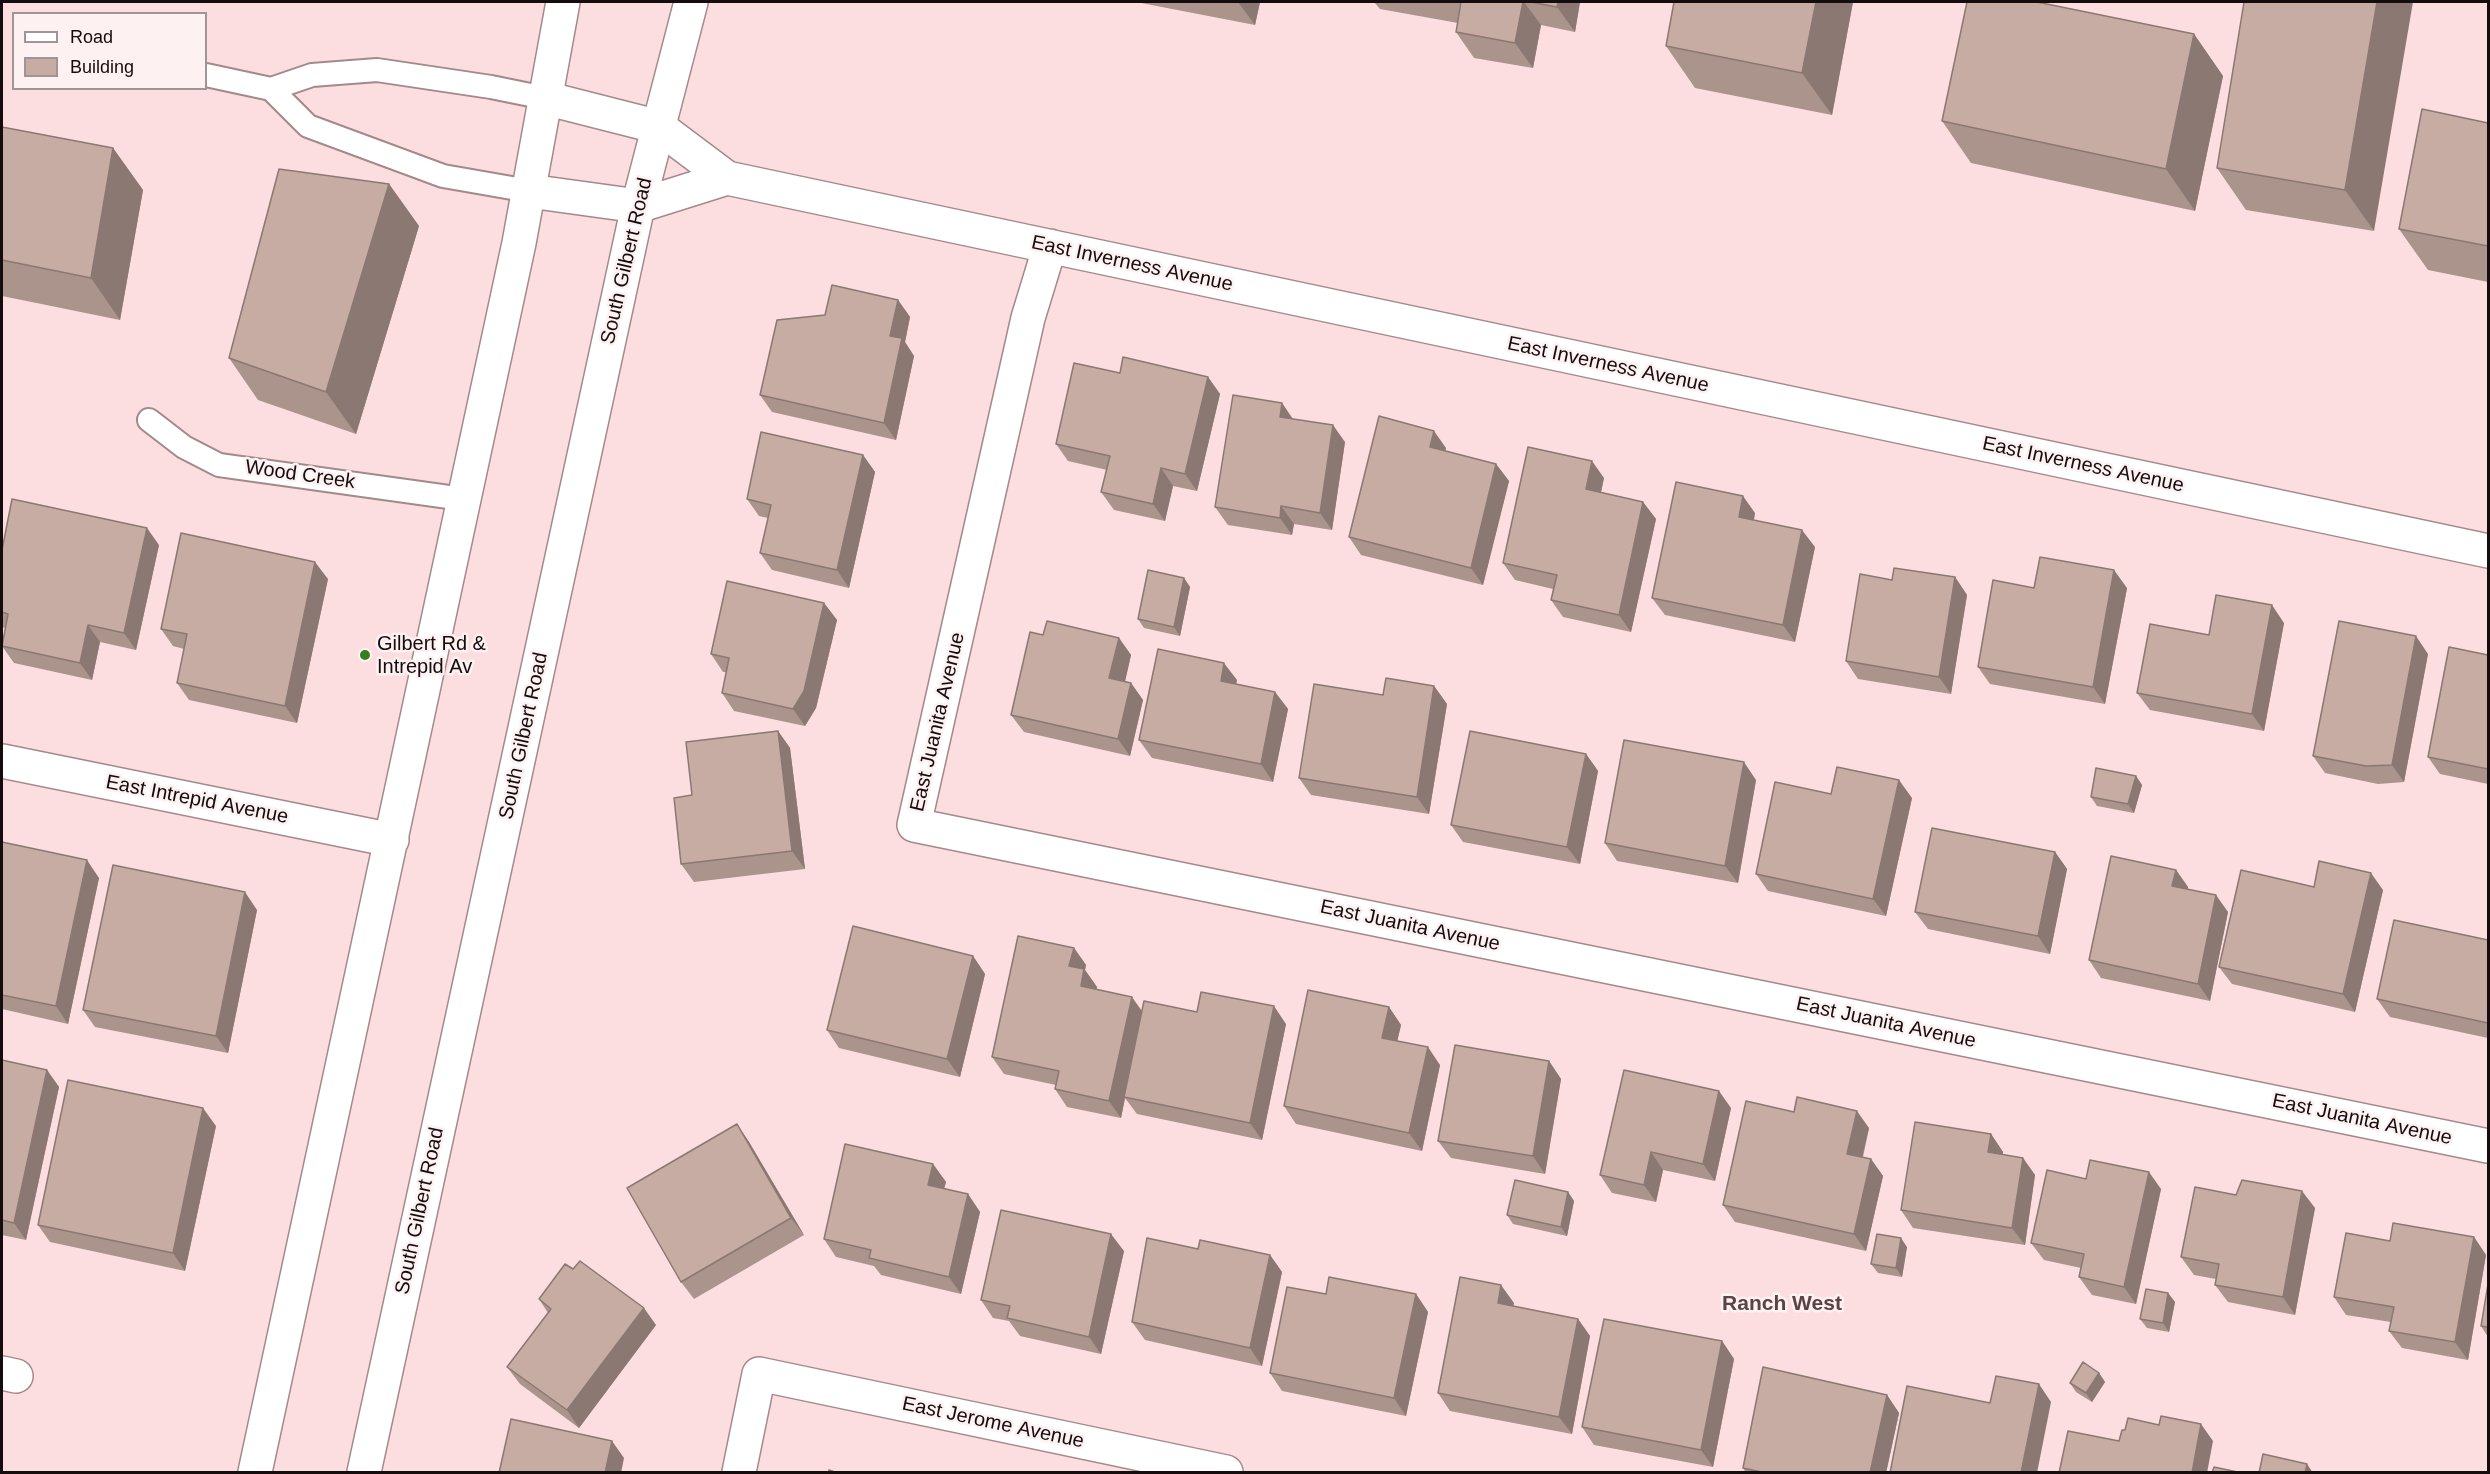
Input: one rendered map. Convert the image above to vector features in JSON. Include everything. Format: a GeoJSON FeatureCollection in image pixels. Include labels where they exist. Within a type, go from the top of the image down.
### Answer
{"type":"FeatureCollection","features":[{"type":"Feature","properties":{"kind":"street"},"geometry":{"type":"LineString","coordinates":[[255,1473],[529,191],[563,2]]}},
{"type":"Feature","properties":{"kind":"street","name":"South Gilbert Road"},"geometry":{"type":"LineString","coordinates":[[364,1473],[638,206],[691,2]]}},
{"type":"Feature","properties":{"kind":"street","name":"East Inverness Avenue"},"geometry":{"type":"LineString","coordinates":[[545,98],[659,127],[727,178],[2488,551]]}},
{"type":"Feature","properties":{"kind":"street","name":"East Inverness Avenue"},"geometry":{"type":"LineString","coordinates":[[529,191],[638,206],[727,178]]}},
{"type":"Feature","properties":{"kind":"street","name":"East Juanita Avenue"},"geometry":{"type":"LineString","coordinates":[[1050,246],[1028,318],[914,825],[2488,1146]]}},
{"type":"Feature","properties":{"kind":"street","name":"East Intrepid Avenue"},"geometry":{"type":"LineString","coordinates":[[2,761],[392,840]]}},
{"type":"Feature","properties":{"kind":"street","name":"East Jerome Avenue"},"geometry":{"type":"LineString","coordinates":[[739,1473],[759,1374],[1226,1473]]}},
{"type":"Feature","properties":{"kind":"lane"},"geometry":{"type":"LineString","coordinates":[[207,75],[271,89],[312,75],[377,70],[491,87],[545,98]]}},
{"type":"Feature","properties":{"kind":"lane"},"geometry":{"type":"LineString","coordinates":[[271,89],[308,126],[443,176],[529,191]]}},
{"type":"Feature","properties":{"kind":"lane","name":"Wood Creek"},"geometry":{"type":"LineString","coordinates":[[149,420],[184,447],[219,465],[463,499]]}},
{"type":"Feature","properties":{"kind":"building"},"geometry":{"type":"Polygon","coordinates":[[[1461,2],[1523,2],[1515,43],[1456,32],[1461,2]]]}},
{"type":"Feature","properties":{"kind":"building"},"geometry":{"type":"Polygon","coordinates":[[[1531,2],[1558,2],[1557,7],[1531,2]]]}},
{"type":"Feature","properties":{"kind":"building"},"geometry":{"type":"Polygon","coordinates":[[[1674,2],[1816,2],[1802,73],[1666,46],[1674,2]]]}},
{"type":"Feature","properties":{"kind":"building"},"geometry":{"type":"Polygon","coordinates":[[[1967,2],[2037,2],[2194,34],[2166,169],[1942,121],[1967,2]]]}},
{"type":"Feature","properties":{"kind":"building"},"geometry":{"type":"Polygon","coordinates":[[[2244,2],[2377,2],[2345,190],[2217,168],[2244,2]]]}},
{"type":"Feature","properties":{"kind":"building"},"geometry":{"type":"Polygon","coordinates":[[[2422,109],[2488,123],[2488,246],[2399,229],[2422,109]]]}},
{"type":"Feature","properties":{"kind":"building"},"geometry":{"type":"Polygon","coordinates":[[[2,127],[113,148],[91,278],[2,260],[2,127]]]}},
{"type":"Feature","properties":{"kind":"building"},"geometry":{"type":"Polygon","coordinates":[[[279,169],[389,184],[326,392],[229,358],[279,169]]]}},
{"type":"Feature","properties":{"kind":"building"},"geometry":{"type":"Polygon","coordinates":[[[832,285],[898,300],[890,336],[902,338],[884,423],[760,395],[777,320],[825,315],[832,285]]]}},
{"type":"Feature","properties":{"kind":"building"},"geometry":{"type":"Polygon","coordinates":[[[1123,357],[1208,377],[1185,474],[1161,468],[1153,504],[1101,492],[1110,456],[1056,444],[1074,363],[1120,373],[1123,357]]]}},
{"type":"Feature","properties":{"kind":"building"},"geometry":{"type":"Polygon","coordinates":[[[1233,395],[1282,403],[1280,417],[1333,425],[1320,513],[1281,506],[1280,518],[1215,507],[1233,395]]]}},
{"type":"Feature","properties":{"kind":"building"},"geometry":{"type":"Polygon","coordinates":[[[1379,416],[1434,431],[1430,447],[1496,464],[1471,568],[1349,537],[1379,416]]]}},
{"type":"Feature","properties":{"kind":"building"},"geometry":{"type":"Polygon","coordinates":[[[761,432],[863,455],[837,570],[760,553],[771,505],[747,499],[761,432]]]}},
{"type":"Feature","properties":{"kind":"building"},"geometry":{"type":"Polygon","coordinates":[[[1528,447],[1592,461],[1586,489],[1643,502],[1619,615],[1551,600],[1557,575],[1503,563],[1528,447]]]}},
{"type":"Feature","properties":{"kind":"building"},"geometry":{"type":"Polygon","coordinates":[[[1676,482],[1743,496],[1739,517],[1802,530],[1783,625],[1652,598],[1676,482]]]}},
{"type":"Feature","properties":{"kind":"building"},"geometry":{"type":"Polygon","coordinates":[[[12,499],[147,528],[124,633],[88,625],[80,663],[2,646],[8,614],[2,612],[2,550],[12,499]]]}},
{"type":"Feature","properties":{"kind":"building"},"geometry":{"type":"Polygon","coordinates":[[[181,533],[315,562],[285,706],[177,683],[187,634],[161,629],[181,533]]]}},
{"type":"Feature","properties":{"kind":"building"},"geometry":{"type":"Polygon","coordinates":[[[2040,557],[2114,570],[2093,687],[1978,667],[1993,580],[2034,588],[2040,557]]]}},
{"type":"Feature","properties":{"kind":"building"},"geometry":{"type":"Polygon","coordinates":[[[1894,568],[1955,577],[1939,677],[1846,661],[1860,574],[1892,580],[1894,568]]]}},
{"type":"Feature","properties":{"kind":"building"},"geometry":{"type":"Polygon","coordinates":[[[1148,570],[1184,578],[1174,627],[1138,619],[1148,570]]]}},
{"type":"Feature","properties":{"kind":"building"},"geometry":{"type":"Polygon","coordinates":[[[727,581],[824,603],[804,691],[793,709],[722,693],[729,658],[711,654],[727,581]]]}},
{"type":"Feature","properties":{"kind":"building"},"geometry":{"type":"Polygon","coordinates":[[[2216,595],[2272,605],[2252,714],[2137,693],[2150,624],[2209,635],[2216,595]]]}},
{"type":"Feature","properties":{"kind":"building"},"geometry":{"type":"Polygon","coordinates":[[[1047,621],[1119,638],[1109,678],[1131,683],[1118,739],[1011,715],[1030,632],[1043,635],[1047,621]]]}},
{"type":"Feature","properties":{"kind":"building"},"geometry":{"type":"Polygon","coordinates":[[[2339,621],[2416,636],[2392,765],[2366,766],[2313,756],[2339,621]]]}},
{"type":"Feature","properties":{"kind":"building"},"geometry":{"type":"Polygon","coordinates":[[[2449,647],[2488,655],[2488,769],[2428,757],[2449,647]]]}},
{"type":"Feature","properties":{"kind":"building"},"geometry":{"type":"Polygon","coordinates":[[[1158,649],[1224,663],[1221,681],[1275,692],[1261,764],[1139,740],[1158,649]]]}},
{"type":"Feature","properties":{"kind":"building"},"geometry":{"type":"Polygon","coordinates":[[[1386,678],[1434,686],[1417,797],[1299,778],[1314,684],[1383,695],[1386,678]]]}},
{"type":"Feature","properties":{"kind":"building"},"geometry":{"type":"Polygon","coordinates":[[[778,731],[792,851],[681,864],[674,798],[692,795],[686,742],[778,731]]]}},
{"type":"Feature","properties":{"kind":"building"},"geometry":{"type":"Polygon","coordinates":[[[1470,731],[1586,754],[1567,847],[1451,825],[1470,731]]]}},
{"type":"Feature","properties":{"kind":"building"},"geometry":{"type":"Polygon","coordinates":[[[1624,740],[1744,762],[1725,866],[1605,843],[1624,740]]]}},
{"type":"Feature","properties":{"kind":"building"},"geometry":{"type":"Polygon","coordinates":[[[1837,767],[1899,780],[1873,899],[1756,874],[1775,782],[1831,794],[1837,767]]]}},
{"type":"Feature","properties":{"kind":"building"},"geometry":{"type":"Polygon","coordinates":[[[2096,768],[2136,776],[2128,804],[2091,797],[2096,768]]]}},
{"type":"Feature","properties":{"kind":"building"},"geometry":{"type":"Polygon","coordinates":[[[1932,828],[2055,852],[2038,936],[1915,912],[1932,828]]]}},
{"type":"Feature","properties":{"kind":"building"},"geometry":{"type":"Polygon","coordinates":[[[2,842],[87,860],[56,1006],[2,995],[2,842]]]}},
{"type":"Feature","properties":{"kind":"building"},"geometry":{"type":"Polygon","coordinates":[[[2111,856],[2176,870],[2172,886],[2216,895],[2198,984],[2089,960],[2111,856]]]}},
{"type":"Feature","properties":{"kind":"building"},"geometry":{"type":"Polygon","coordinates":[[[2319,861],[2371,873],[2343,994],[2219,967],[2241,870],[2314,887],[2319,861]]]}},
{"type":"Feature","properties":{"kind":"building"},"geometry":{"type":"Polygon","coordinates":[[[113,865],[245,892],[216,1036],[83,1010],[113,865]]]}},
{"type":"Feature","properties":{"kind":"building"},"geometry":{"type":"Polygon","coordinates":[[[2394,920],[2488,940],[2488,1023],[2377,999],[2394,920]]]}},
{"type":"Feature","properties":{"kind":"building"},"geometry":{"type":"Polygon","coordinates":[[[853,926],[973,956],[947,1059],[827,1030],[853,926]]]}},
{"type":"Feature","properties":{"kind":"building"},"geometry":{"type":"Polygon","coordinates":[[[1018,936],[1074,948],[1069,966],[1084,969],[1081,986],[1132,997],[1109,1101],[1055,1089],[1059,1071],[992,1057],[1018,936]]]}},
{"type":"Feature","properties":{"kind":"building"},"geometry":{"type":"Polygon","coordinates":[[[1308,990],[1389,1007],[1382,1038],[1428,1047],[1409,1133],[1284,1106],[1308,990]]]}},
{"type":"Feature","properties":{"kind":"building"},"geometry":{"type":"Polygon","coordinates":[[[1201,992],[1274,1006],[1250,1123],[1124,1097],[1144,1001],[1197,1012],[1201,992]]]}},
{"type":"Feature","properties":{"kind":"building"},"geometry":{"type":"Polygon","coordinates":[[[1455,1045],[1549,1061],[1533,1156],[1438,1141],[1455,1045]]]}},
{"type":"Feature","properties":{"kind":"building"},"geometry":{"type":"Polygon","coordinates":[[[2,1060],[47,1070],[14,1223],[2,1220],[2,1060]]]}},
{"type":"Feature","properties":{"kind":"building"},"geometry":{"type":"Polygon","coordinates":[[[1624,1070],[1719,1091],[1703,1164],[1651,1152],[1644,1185],[1600,1175],[1624,1070]]]}},
{"type":"Feature","properties":{"kind":"building"},"geometry":{"type":"Polygon","coordinates":[[[68,1080],[203,1108],[173,1253],[38,1225],[68,1080]]]}},
{"type":"Feature","properties":{"kind":"building"},"geometry":{"type":"Polygon","coordinates":[[[1797,1097],[1857,1111],[1847,1154],[1871,1159],[1854,1234],[1723,1205],[1746,1101],[1794,1112],[1797,1097]]]}},
{"type":"Feature","properties":{"kind":"building"},"geometry":{"type":"Polygon","coordinates":[[[1915,1122],[1991,1134],[1988,1152],[2023,1158],[2012,1228],[1901,1210],[1915,1122]]]}},
{"type":"Feature","properties":{"kind":"building"},"geometry":{"type":"Polygon","coordinates":[[[737,1124],[791,1218],[681,1282],[627,1188],[737,1124]]]}},
{"type":"Feature","properties":{"kind":"building"},"geometry":{"type":"Polygon","coordinates":[[[845,1144],[933,1164],[928,1185],[968,1194],[949,1277],[869,1258],[871,1250],[824,1239],[845,1144]]]}},
{"type":"Feature","properties":{"kind":"building"},"geometry":{"type":"Polygon","coordinates":[[[2090,1160],[2149,1172],[2124,1287],[2079,1277],[2084,1254],[2031,1243],[2047,1170],[2086,1179],[2090,1160]]]}},
{"type":"Feature","properties":{"kind":"building"},"geometry":{"type":"Polygon","coordinates":[[[1515,1180],[1568,1192],[1561,1227],[1507,1215],[1515,1180]]]}},
{"type":"Feature","properties":{"kind":"building"},"geometry":{"type":"Polygon","coordinates":[[[2242,1180],[2302,1191],[2283,1297],[2215,1285],[2219,1264],[2181,1257],[2195,1187],[2236,1195],[2242,1180]]]}},
{"type":"Feature","properties":{"kind":"building"},"geometry":{"type":"Polygon","coordinates":[[[1001,1210],[1111,1234],[1089,1337],[1007,1318],[1010,1306],[981,1300],[1001,1210]]]}},
{"type":"Feature","properties":{"kind":"building"},"geometry":{"type":"Polygon","coordinates":[[[2393,1223],[2474,1237],[2455,1342],[2389,1331],[2394,1307],[2334,1297],[2346,1233],[2390,1241],[2393,1223]]]}},
{"type":"Feature","properties":{"kind":"building"},"geometry":{"type":"Polygon","coordinates":[[[1877,1234],[1901,1238],[1896,1268],[1871,1264],[1877,1234]]]}},
{"type":"Feature","properties":{"kind":"building"},"geometry":{"type":"Polygon","coordinates":[[[1147,1238],[1198,1249],[1200,1240],[1270,1255],[1250,1348],[1132,1322],[1147,1238]]]}},
{"type":"Feature","properties":{"kind":"building"},"geometry":{"type":"Polygon","coordinates":[[[580,1261],[644,1308],[567,1410],[507,1367],[551,1309],[539,1299],[565,1264],[573,1269],[580,1261]]]}},
{"type":"Feature","properties":{"kind":"building"},"geometry":{"type":"Polygon","coordinates":[[[1329,1277],[1416,1294],[1394,1398],[1270,1373],[1287,1287],[1326,1294],[1329,1277]]]}},
{"type":"Feature","properties":{"kind":"building"},"geometry":{"type":"Polygon","coordinates":[[[1460,1277],[1501,1285],[1498,1303],[1578,1319],[1559,1417],[1438,1393],[1460,1277]]]}},
{"type":"Feature","properties":{"kind":"building"},"geometry":{"type":"Polygon","coordinates":[[[2488,1284],[2488,1327],[2481,1326],[2488,1284]]]}},
{"type":"Feature","properties":{"kind":"building"},"geometry":{"type":"Polygon","coordinates":[[[2146,1289],[2168,1293],[2163,1323],[2140,1319],[2146,1289]]]}},
{"type":"Feature","properties":{"kind":"building"},"geometry":{"type":"Polygon","coordinates":[[[1604,1319],[1722,1341],[1701,1450],[1582,1427],[1604,1319]]]}},
{"type":"Feature","properties":{"kind":"building"},"geometry":{"type":"Polygon","coordinates":[[[2083,1362],[2099,1373],[2086,1393],[2070,1383],[2083,1362]]]}},
{"type":"Feature","properties":{"kind":"building"},"geometry":{"type":"Polygon","coordinates":[[[1763,1367],[1887,1395],[1870,1473],[1766,1473],[1743,1468],[1763,1367]]]}},
{"type":"Feature","properties":{"kind":"building"},"geometry":{"type":"Polygon","coordinates":[[[1996,1376],[2039,1384],[2021,1473],[1890,1473],[1907,1386],[1990,1403],[1996,1376]]]}},
{"type":"Feature","properties":{"kind":"building"},"geometry":{"type":"Polygon","coordinates":[[[2161,1416],[2201,1424],[2192,1473],[2059,1473],[2068,1431],[2119,1441],[2128,1418],[2159,1425],[2161,1416]]]}},
{"type":"Feature","properties":{"kind":"building"},"geometry":{"type":"Polygon","coordinates":[[[511,1419],[612,1441],[605,1473],[499,1473],[511,1419]]]}},
{"type":"Feature","properties":{"kind":"building"},"geometry":{"type":"Polygon","coordinates":[[[2263,1454],[2307,1464],[2305,1473],[2259,1473],[2263,1454]]]}},
{"type":"Feature","properties":{"kind":"building"},"geometry":{"type":"Polygon","coordinates":[[[2214,1467],[2242,1473],[2212,1473],[2214,1467]]]}},
{"type":"Feature","properties":{"kind":"place","name":"Gilbert Rd & Intrepid Av"},"geometry":{"type":"Point","coordinates":[365,655]}},
{"type":"Feature","properties":{"kind":"district","name":"Ranch West"},"geometry":{"type":"Point","coordinates":[1782,1304]}}]}
